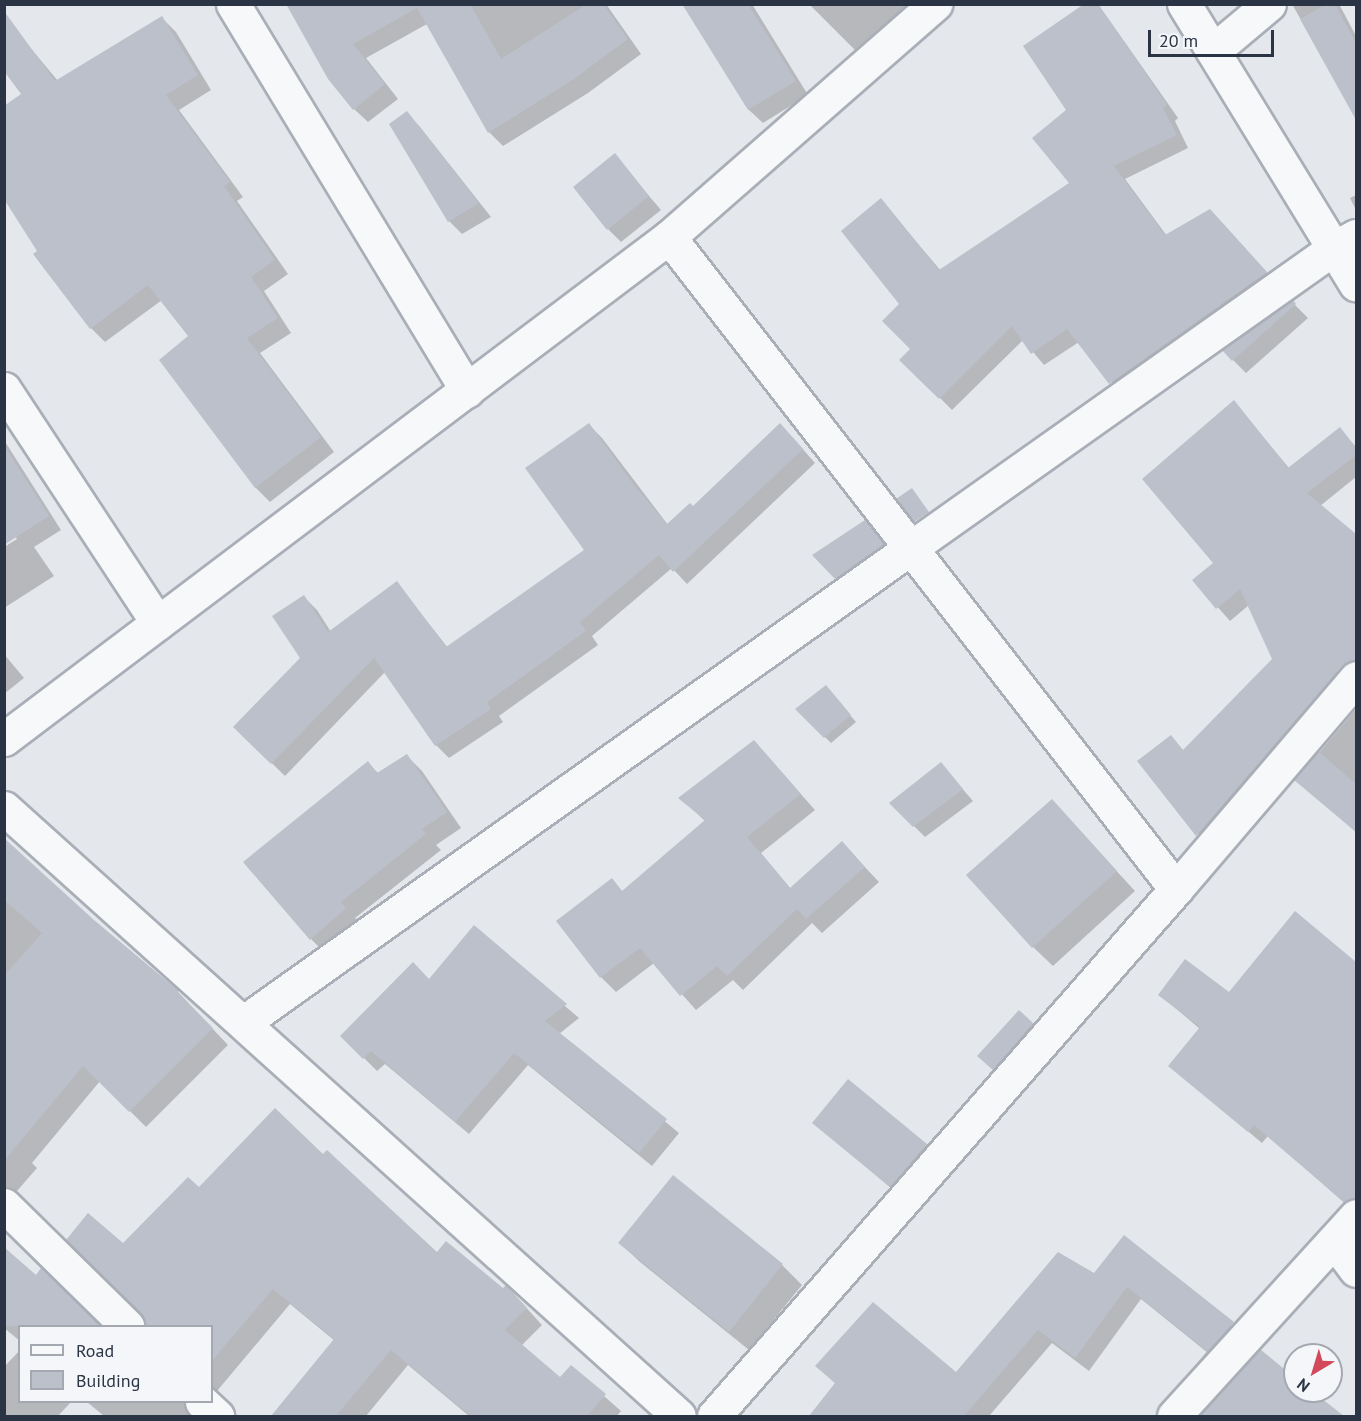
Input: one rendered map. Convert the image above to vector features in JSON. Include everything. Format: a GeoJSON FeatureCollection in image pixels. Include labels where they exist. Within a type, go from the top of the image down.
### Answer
{"type":"FeatureCollection","features":[{"type":"Feature","properties":{"kind":"street"},"geometry":{"type":"LineString","coordinates":[[233,4],[467,391]]}},
{"type":"Feature","properties":{"kind":"street"},"geometry":{"type":"LineString","coordinates":[[4,739],[669,237],[935,4]]}},
{"type":"Feature","properties":{"kind":"street"},"geometry":{"type":"LineString","coordinates":[[1184,4],[1213,51],[1345,242],[1356,285]]}},
{"type":"Feature","properties":{"kind":"street"},"geometry":{"type":"LineString","coordinates":[[1213,51],[1269,4]]}},
{"type":"Feature","properties":{"kind":"street"},"geometry":{"type":"LineString","coordinates":[[669,237],[1176,890]]}},
{"type":"Feature","properties":{"kind":"street"},"geometry":{"type":"LineString","coordinates":[[244,1022],[1345,242]]}},
{"type":"Feature","properties":{"kind":"street"},"geometry":{"type":"LineString","coordinates":[[4,389],[158,623]]}},
{"type":"Feature","properties":{"kind":"street"},"geometry":{"type":"LineString","coordinates":[[714,1416],[1176,890],[1356,678]]}},
{"type":"Feature","properties":{"kind":"street"},"geometry":{"type":"LineString","coordinates":[[4,808],[679,1416]]}},
{"type":"Feature","properties":{"kind":"street"},"geometry":{"type":"LineString","coordinates":[[4,1205],[126,1325]]}},
{"type":"Feature","properties":{"kind":"street"},"geometry":{"type":"LineString","coordinates":[[1174,1416],[1356,1216]]}},
{"type":"Feature","properties":{"kind":"street"},"geometry":{"type":"LineString","coordinates":[[1334,1241],[1356,1270]]}},
{"type":"Feature","properties":{"kind":"street"},"geometry":{"type":"LineString","coordinates":[[204,1403],[217,1416]]}},
{"type":"Feature","properties":{"kind":"building"},"geometry":{"type":"Polygon","coordinates":[[[286,4],[470,4],[501,59],[587,4],[603,4],[628,39],[574,79],[488,133],[417,8],[353,44],[385,84],[353,110],[328,79],[286,4]]]}},
{"type":"Feature","properties":{"kind":"building"},"geometry":{"type":"Polygon","coordinates":[[[682,4],[748,4],[796,81],[748,110],[682,4]]]}},
{"type":"Feature","properties":{"kind":"building"},"geometry":{"type":"Polygon","coordinates":[[[1084,4],[1098,4],[1167,105],[1163,108],[1177,135],[1114,166],[1165,235],[1210,209],[1267,272],[1109,384],[1067,329],[1031,354],[1012,326],[939,399],[899,360],[910,349],[882,321],[899,304],[841,231],[881,198],[939,270],[1069,183],[1032,138],[1066,110],[1023,46],[1084,4]]]}},
{"type":"Feature","properties":{"kind":"building"},"geometry":{"type":"Polygon","coordinates":[[[1326,4],[1335,4],[1356,43],[1356,120],[1300,19],[1326,4]]]}},
{"type":"Feature","properties":{"kind":"building"},"geometry":{"type":"Polygon","coordinates":[[[4,11],[55,81],[162,16],[198,75],[166,95],[230,182],[224,186],[275,260],[251,277],[278,318],[247,338],[321,437],[255,488],[159,360],[188,336],[148,285],[90,329],[33,254],[37,251],[4,199],[4,106],[21,94],[4,71],[4,11]]]}},
{"type":"Feature","properties":{"kind":"building"},"geometry":{"type":"Polygon","coordinates":[[[407,111],[479,203],[448,222],[389,124],[407,111]]]}},
{"type":"Feature","properties":{"kind":"building"},"geometry":{"type":"Polygon","coordinates":[[[615,153],[649,196],[607,230],[573,187],[615,153]]]}},
{"type":"Feature","properties":{"kind":"building"},"geometry":{"type":"Polygon","coordinates":[[[1293,300],[1296,304],[1232,361],[1222,350],[1293,300]]]}},
{"type":"Feature","properties":{"kind":"building"},"geometry":{"type":"Polygon","coordinates":[[[1234,400],[1288,468],[1340,427],[1356,448],[1356,455],[1307,493],[1356,534],[1356,660],[1342,666],[1196,836],[1137,761],[1171,735],[1183,750],[1272,659],[1240,589],[1216,609],[1192,580],[1213,563],[1142,479],[1234,400]]]}},
{"type":"Feature","properties":{"kind":"building"},"geometry":{"type":"Polygon","coordinates":[[[589,423],[635,486],[667,524],[690,503],[693,506],[780,423],[803,449],[673,572],[659,555],[580,622],[586,631],[487,702],[491,709],[435,746],[374,658],[271,764],[233,727],[300,658],[272,616],[304,595],[328,632],[397,581],[446,647],[584,550],[525,468],[589,423]]]}},
{"type":"Feature","properties":{"kind":"building"},"geometry":{"type":"Polygon","coordinates":[[[4,445],[49,516],[4,545],[4,445]]]}},
{"type":"Feature","properties":{"kind":"building"},"geometry":{"type":"Polygon","coordinates":[[[912,488],[929,512],[914,522],[896,499],[912,488]]]}},
{"type":"Feature","properties":{"kind":"building"},"geometry":{"type":"Polygon","coordinates":[[[865,520],[884,544],[835,579],[812,555],[865,520]]]}},
{"type":"Feature","properties":{"kind":"building"},"geometry":{"type":"Polygon","coordinates":[[[826,685],[851,715],[824,738],[795,709],[826,685]]]}},
{"type":"Feature","properties":{"kind":"building"},"geometry":{"type":"Polygon","coordinates":[[[754,740],[801,794],[747,837],[790,888],[842,841],[865,867],[806,919],[797,909],[727,976],[717,966],[680,996],[640,948],[600,978],[556,921],[612,878],[622,891],[705,820],[678,798],[754,740]]]}},
{"type":"Feature","properties":{"kind":"building"},"geometry":{"type":"Polygon","coordinates":[[[1318,751],[1356,784],[1356,832],[1294,780],[1318,751]]]}},
{"type":"Feature","properties":{"kind":"building"},"geometry":{"type":"Polygon","coordinates":[[[407,754],[447,812],[422,829],[426,834],[341,902],[346,908],[310,940],[243,862],[368,761],[377,773],[407,754]]]}},
{"type":"Feature","properties":{"kind":"building"},"geometry":{"type":"Polygon","coordinates":[[[941,762],[963,789],[913,827],[889,803],[941,762]]]}},
{"type":"Feature","properties":{"kind":"building"},"geometry":{"type":"Polygon","coordinates":[[[1052,799],[1117,871],[1032,948],[966,875],[1052,799]]]}},
{"type":"Feature","properties":{"kind":"building"},"geometry":{"type":"Polygon","coordinates":[[[4,838],[94,920],[179,991],[177,992],[213,1028],[129,1112],[83,1066],[4,1161],[4,976],[42,933],[4,900],[4,838]]]}},
{"type":"Feature","properties":{"kind":"building"},"geometry":{"type":"Polygon","coordinates":[[[1295,911],[1356,962],[1356,1198],[1344,1202],[1254,1125],[1248,1132],[1168,1066],[1200,1027],[1158,995],[1185,959],[1229,992],[1295,911]]]}},
{"type":"Feature","properties":{"kind":"building"},"geometry":{"type":"Polygon","coordinates":[[[474,925],[567,1004],[545,1021],[667,1119],[639,1153],[514,1053],[455,1122],[371,1051],[363,1059],[340,1036],[413,962],[429,979],[474,925]]]}},
{"type":"Feature","properties":{"kind":"building"},"geometry":{"type":"Polygon","coordinates":[[[1019,1010],[1033,1023],[993,1070],[977,1056],[1019,1010]]]}},
{"type":"Feature","properties":{"kind":"building"},"geometry":{"type":"Polygon","coordinates":[[[848,1079],[927,1144],[890,1187],[812,1123],[848,1079]]]}},
{"type":"Feature","properties":{"kind":"building"},"geometry":{"type":"Polygon","coordinates":[[[275,1108],[323,1154],[327,1150],[437,1252],[446,1241],[503,1288],[506,1285],[527,1308],[505,1330],[560,1377],[571,1365],[606,1394],[587,1416],[471,1416],[391,1350],[336,1416],[271,1416],[334,1339],[273,1289],[213,1360],[213,1325],[145,1325],[140,1313],[66,1240],[88,1213],[123,1243],[188,1177],[199,1187],[275,1108]]]}},
{"type":"Feature","properties":{"kind":"building"},"geometry":{"type":"Polygon","coordinates":[[[673,1175],[783,1264],[729,1332],[618,1243],[673,1175]]]}},
{"type":"Feature","properties":{"kind":"building"},"geometry":{"type":"Polygon","coordinates":[[[1124,1235],[1234,1322],[1199,1361],[1207,1351],[1127,1287],[1075,1358],[1038,1330],[964,1416],[809,1416],[835,1383],[815,1366],[873,1302],[956,1372],[1058,1252],[1094,1273],[1124,1235]]]}},
{"type":"Feature","properties":{"kind":"building"},"geometry":{"type":"Polygon","coordinates":[[[4,1247],[36,1275],[41,1268],[100,1325],[18,1325],[4,1326],[4,1247]]]}},
{"type":"Feature","properties":{"kind":"building"},"geometry":{"type":"Polygon","coordinates":[[[1260,1349],[1283,1368],[1283,1403],[1327,1403],[1344,1416],[1199,1416],[1260,1349]]]}}]}
